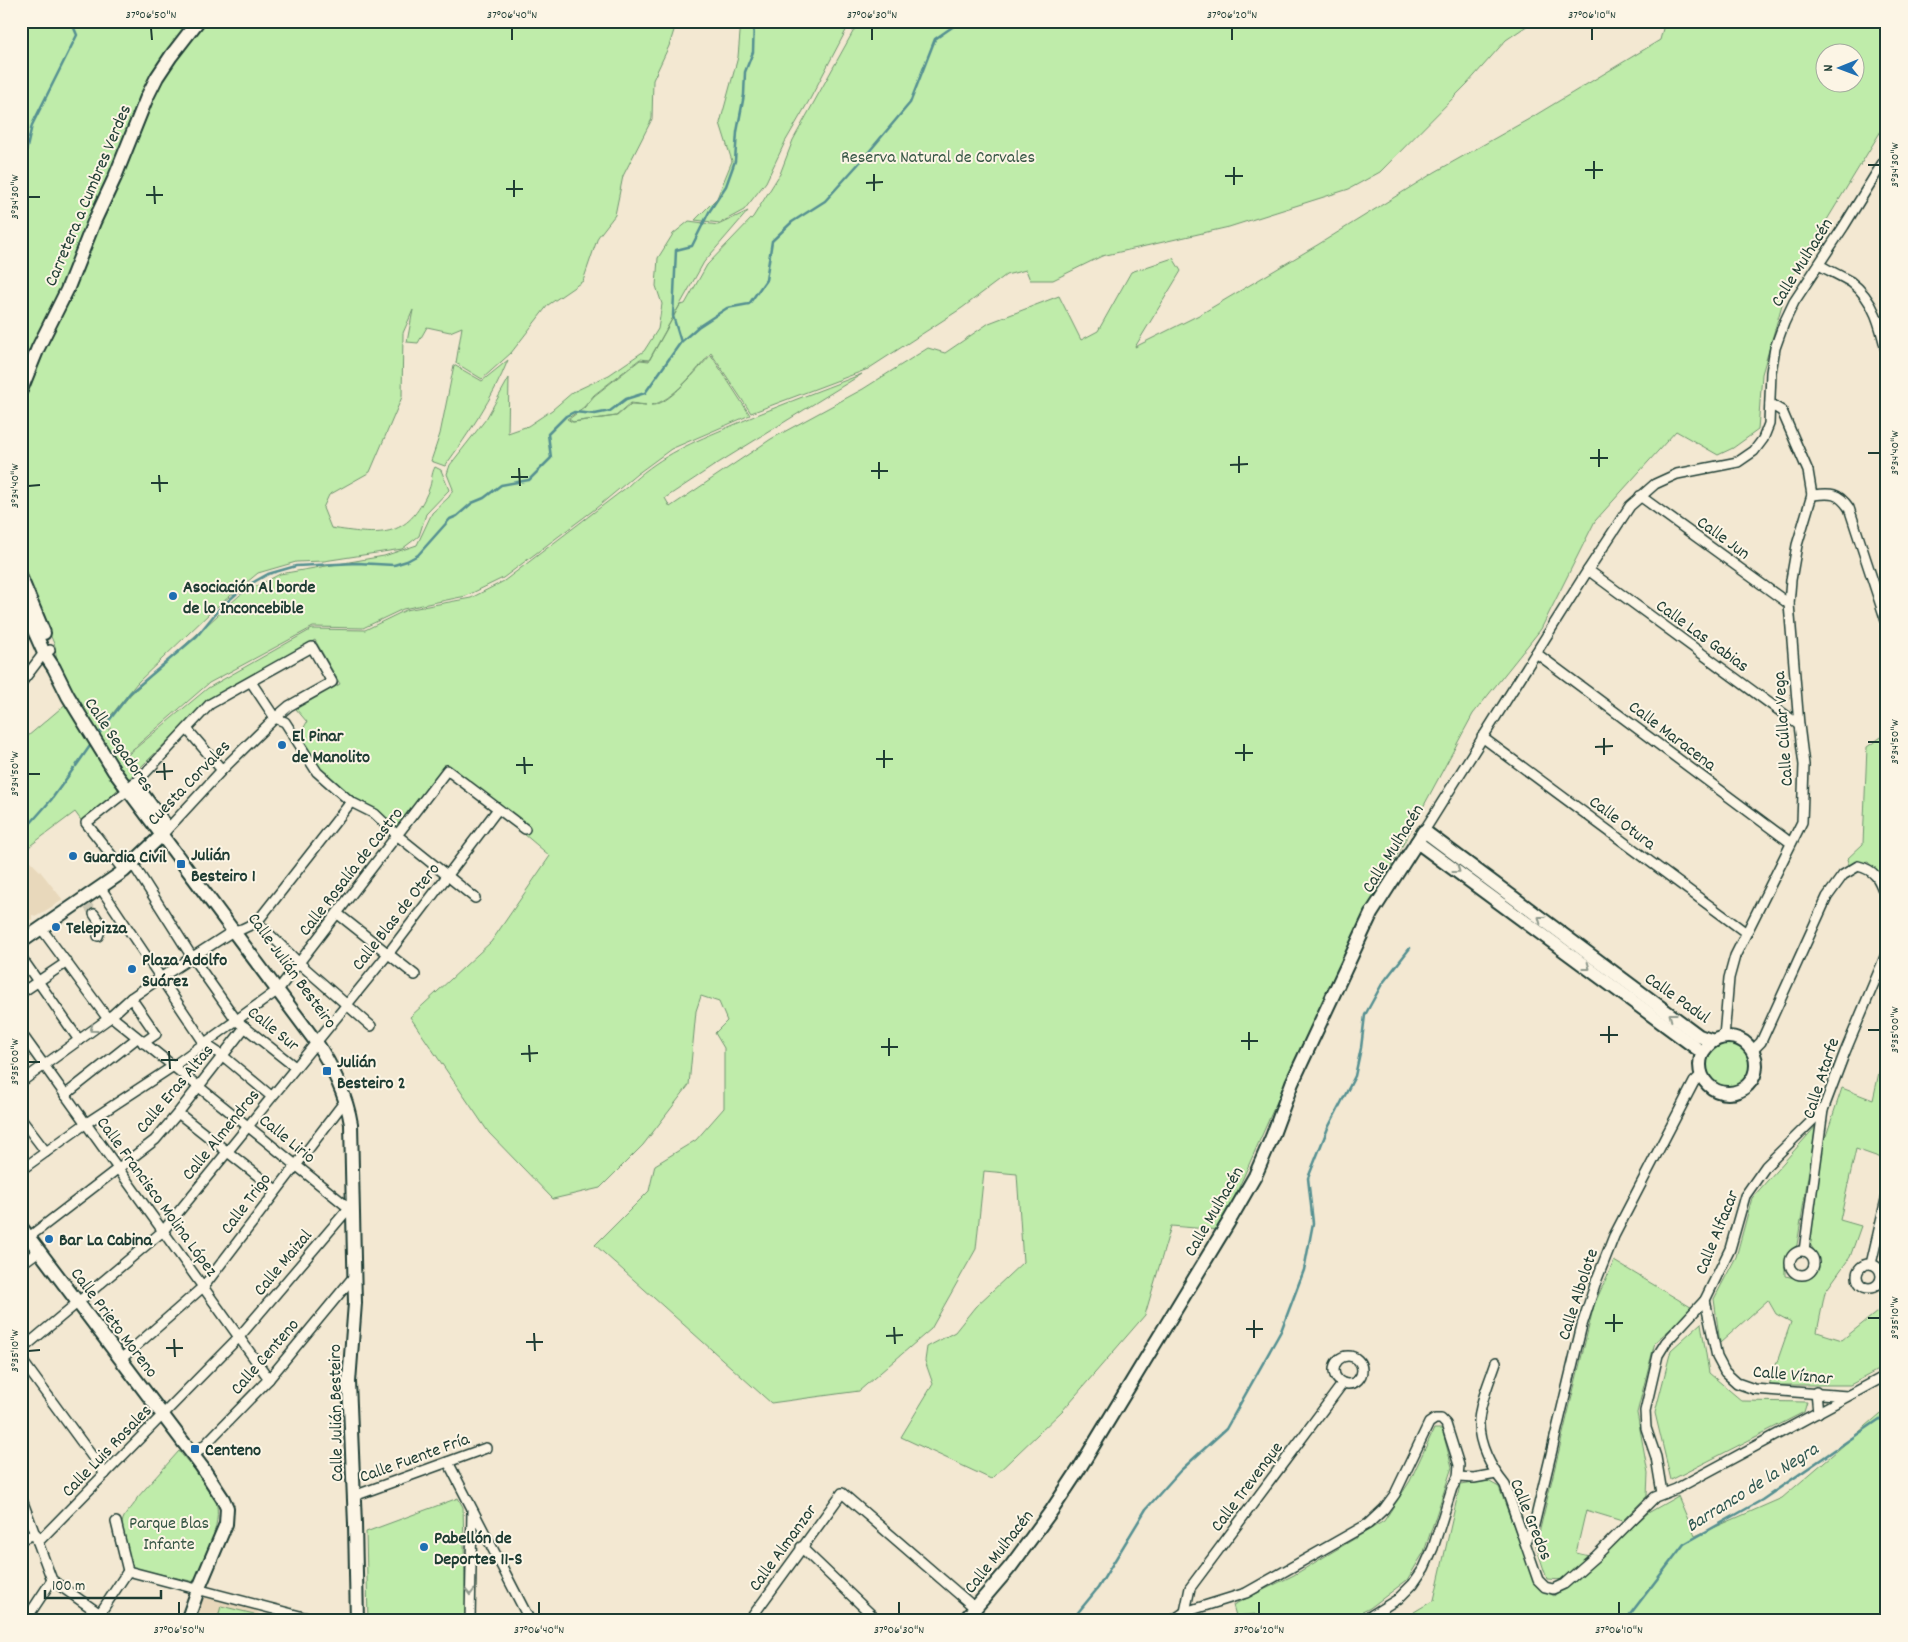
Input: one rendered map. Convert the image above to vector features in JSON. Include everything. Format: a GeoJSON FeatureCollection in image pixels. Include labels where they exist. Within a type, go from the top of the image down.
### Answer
{"type":"FeatureCollection","features":[{"type":"Feature","properties":{"kind":"street","name":"Carretera a Cumbres Verdes"},"geometry":{"type":"LineString","coordinates":[[21,390],[38,348],[67,290],[94,222],[116,177],[147,97],[171,56],[198,21]]}},
{"type":"Feature","properties":{"kind":"street","name":"Calle Mulhacén"},"geometry":{"type":"LineString","coordinates":[[964,1621],[1011,1566],[1052,1510],[1079,1469],[1228,1223],[1254,1176],[1272,1137],[1292,1083],[1371,914],[1622,517],[1640,496],[1655,484],[1677,474],[1738,462],[1754,451],[1763,439],[1769,424],[1771,372],[1775,348],[1784,323],[1794,302],[1887,156]]}},
{"type":"Feature","properties":{"kind":"street"},"geometry":{"type":"LineString","coordinates":[[1819,265],[1850,282],[1870,304],[1879,321],[1887,356]]}},
{"type":"Feature","properties":{"kind":"street"},"geometry":{"type":"LineString","coordinates":[[1770,404],[1782,411],[1808,471],[1812,495],[1830,493],[1842,498],[1849,508],[1887,624]]}},
{"type":"Feature","properties":{"kind":"street","name":"Calle Cúllar Vega"},"geometry":{"type":"LineString","coordinates":[[1719,1039],[1729,978],[1735,956],[1745,932],[1802,822],[1804,765],[1789,604],[1797,545],[1812,495]]}},
{"type":"Feature","properties":{"kind":"street","name":"Calle Jun"},"geometry":{"type":"LineString","coordinates":[[1640,496],[1789,604]]}},
{"type":"Feature","properties":{"kind":"street","name":"Calle Las Gabias"},"geometry":{"type":"LineString","coordinates":[[1588,570],[1799,725]]}},
{"type":"Feature","properties":{"kind":"street","name":"Calle Segadores"},"geometry":{"type":"LineString","coordinates":[[21,578],[47,651],[69,698],[114,771],[131,787],[165,832]]}},
{"type":"Feature","properties":{"kind":"street","name":"Calle Segadores"},"geometry":{"type":"LineString","coordinates":[[23,611],[47,651]]}},
{"type":"Feature","properties":{"kind":"street","name":"Cuesta Corvales"},"geometry":{"type":"LineString","coordinates":[[21,942],[41,928],[88,906],[100,887],[129,868],[222,770],[275,718],[289,706],[332,682],[312,647],[250,682]]}},
{"type":"Feature","properties":{"kind":"street"},"geometry":{"type":"LineString","coordinates":[[21,683],[47,651]]}},
{"type":"Feature","properties":{"kind":"street","name":"Calle Maracena"},"geometry":{"type":"LineString","coordinates":[[1536,653],[1791,843]]}},
{"type":"Feature","properties":{"kind":"street"},"geometry":{"type":"LineString","coordinates":[[131,787],[210,704],[250,682],[275,718],[285,722],[317,772],[351,802],[375,814],[398,836],[475,898]]}},
{"type":"Feature","properties":{"kind":"street"},"geometry":{"type":"LineString","coordinates":[[187,729],[222,770]]}},
{"type":"Feature","properties":{"kind":"street","name":"Calle Otura"},"geometry":{"type":"LineString","coordinates":[[1482,737],[1745,932]]}},
{"type":"Feature","properties":{"kind":"street","name":"Calle Rosalía de Castro"},"geometry":{"type":"LineString","coordinates":[[21,1170],[205,1044],[280,988],[447,770],[498,809]]}},
{"type":"Feature","properties":{"kind":"street","name":"Calle Sur"},"geometry":{"type":"LineString","coordinates":[[131,787],[86,823],[129,868],[237,1021],[295,1067]]}},
{"type":"Feature","properties":{"kind":"street"},"geometry":{"type":"LineString","coordinates":[[21,1082],[160,978],[237,930],[257,922],[351,802]]}},
{"type":"Feature","properties":{"kind":"street"},"geometry":{"type":"LineString","coordinates":[[498,809],[525,829]]}},
{"type":"Feature","properties":{"kind":"street","name":"Calle Blas de Otero"},"geometry":{"type":"LineString","coordinates":[[318,1039],[388,954],[498,809]]}},
{"type":"Feature","properties":{"kind":"street","name":"Calle Julián Besteiro"},"geometry":{"type":"LineString","coordinates":[[165,832],[336,1063],[359,1119],[362,1263],[359,1287],[355,1300]]}},
{"type":"Feature","properties":{"kind":"street","name":"Calle Padul"},"geometry":{"type":"LineString","coordinates":[[1420,837],[1621,985],[1703,1052]]}},
{"type":"Feature","properties":{"kind":"street"},"geometry":{"type":"LineString","coordinates":[[1752,1051],[1761,1042],[1827,897],[1843,875],[1858,866],[1869,869],[1878,880],[1887,901]]}},
{"type":"Feature","properties":{"kind":"street"},"geometry":{"type":"LineString","coordinates":[[100,887],[205,1044],[223,1056],[271,1096]]}},
{"type":"Feature","properties":{"kind":"street"},"geometry":{"type":"LineString","coordinates":[[88,906],[102,926],[98,936]]}},
{"type":"Feature","properties":{"kind":"street"},"geometry":{"type":"LineString","coordinates":[[338,914],[416,975]]}},
{"type":"Feature","properties":{"kind":"street"},"geometry":{"type":"LineString","coordinates":[[257,922],[371,1026]]}},
{"type":"Feature","properties":{"kind":"street","name":"Calle Lirio"},"geometry":{"type":"LineString","coordinates":[[41,928],[109,1017],[351,1208]]}},
{"type":"Feature","properties":{"kind":"street","name":"Calle Atarfe"},"geometry":{"type":"LineString","coordinates":[[1804,1251],[1823,1110],[1887,952]]}},
{"type":"Feature","properties":{"kind":"street"},"geometry":{"type":"LineString","coordinates":[[21,957],[79,1040]]}},
{"type":"Feature","properties":{"kind":"street"},"geometry":{"type":"LineString","coordinates":[[21,993],[67,962]]}},
{"type":"Feature","properties":{"kind":"street","name":"Calle Padul"},"geometry":{"type":"LineString","coordinates":[[1621,985],[1699,1036],[1719,1039]]}},
{"type":"Feature","properties":{"kind":"street"},"geometry":{"type":"LineString","coordinates":[[65,1095],[140,1040],[156,1034],[131,998]]}},
{"type":"Feature","properties":{"kind":"street","name":"Calle Eras Altas"},"geometry":{"type":"LineString","coordinates":[[25,1232],[118,1169],[155,1140],[245,1027]]}},
{"type":"Feature","properties":{"kind":"street","name":"Calle Francisco Molina López"},"geometry":{"type":"LineString","coordinates":[[21,1033],[269,1379]]}},
{"type":"Feature","properties":{"kind":"street","name":"Calle Julián Besteiro"},"geometry":{"type":"LineString","coordinates":[[318,1039],[349,1110],[351,1124],[351,1208],[355,1300],[349,1382],[357,1621]]}},
{"type":"Feature","properties":{"kind":"street","name":"Calle Almendros"},"geometry":{"type":"LineString","coordinates":[[21,1350],[163,1231],[318,1039]]}},
{"type":"Feature","properties":{"kind":"street"},"geometry":{"type":"LineString","coordinates":[[1719,1039],[1740,1040],[1752,1051],[1755,1069],[1753,1078],[1747,1085],[1730,1093],[1721,1092],[1706,1082],[1700,1066],[1703,1052],[1719,1039]]}},
{"type":"Feature","properties":{"kind":"street","name":"Calle Albolote"},"geometry":{"type":"LineString","coordinates":[[1525,1541],[1534,1525],[1582,1325],[1597,1279],[1614,1236],[1694,1082],[1702,1074]]}},
{"type":"Feature","properties":{"kind":"street","name":"Calle Trigo"},"geometry":{"type":"LineString","coordinates":[[121,1359],[204,1286],[345,1101]]}},
{"type":"Feature","properties":{"kind":"street","name":"Calle Alfacar"},"geometry":{"type":"LineString","coordinates":[[1662,1493],[1656,1457],[1646,1428],[1645,1411],[1658,1355],[1666,1342],[1705,1300],[1730,1249],[1746,1196],[1766,1166],[1823,1110]]}},
{"type":"Feature","properties":{"kind":"street"},"geometry":{"type":"LineString","coordinates":[[178,1113],[276,1190]]}},
{"type":"Feature","properties":{"kind":"street"},"geometry":{"type":"LineString","coordinates":[[21,1119],[46,1152]]}},
{"type":"Feature","properties":{"kind":"street"},"geometry":{"type":"LineString","coordinates":[[1871,1264],[1887,1194]]}},
{"type":"Feature","properties":{"kind":"street","name":"Calle Maizal"},"geometry":{"type":"LineString","coordinates":[[239,1337],[351,1208]]}},
{"type":"Feature","properties":{"kind":"street","name":"Calle Prieto Moreno"},"geometry":{"type":"LineString","coordinates":[[25,1232],[194,1456],[218,1489],[226,1508],[226,1524],[187,1621]]}},
{"type":"Feature","properties":{"kind":"street"},"geometry":{"type":"LineString","coordinates":[[21,1264],[39,1251]]}},
{"type":"Feature","properties":{"kind":"street","name":"Calle Centeno"},"geometry":{"type":"LineString","coordinates":[[194,1456],[269,1379],[355,1274]]}},
{"type":"Feature","properties":{"kind":"street","name":"Calle Víznar"},"geometry":{"type":"LineString","coordinates":[[1705,1300],[1717,1357],[1731,1379],[1745,1387],[1754,1389],[1816,1392],[1848,1396]]}},
{"type":"Feature","properties":{"kind":"street","name":"Calle Luis Rosales"},"geometry":{"type":"LineString","coordinates":[[37,1538],[104,1474],[239,1337]]}},
{"type":"Feature","properties":{"kind":"street"},"geometry":{"type":"LineString","coordinates":[[21,1358],[104,1474]]}},
{"type":"Feature","properties":{"kind":"street"},"geometry":{"type":"LineString","coordinates":[[1496,1362],[1481,1407],[1479,1421],[1484,1450],[1496,1474]]}},
{"type":"Feature","properties":{"kind":"street","name":"Calle Gredos"},"geometry":{"type":"LineString","coordinates":[[1458,1477],[1474,1478],[1496,1474],[1504,1485],[1538,1580],[1545,1586],[1553,1589],[1564,1584],[1596,1556],[1654,1497],[1676,1488],[1887,1375]]}},
{"type":"Feature","properties":{"kind":"street","name":"Calle Trevenque"},"geometry":{"type":"LineString","coordinates":[[1185,1612],[1190,1588],[1343,1383]]}},
{"type":"Feature","properties":{"kind":"street"},"geometry":{"type":"LineString","coordinates":[[1816,1392],[1818,1413]]}},
{"type":"Feature","properties":{"kind":"street"},"geometry":{"type":"LineString","coordinates":[[1172,1621],[1185,1612],[1246,1593],[1368,1524],[1384,1509],[1395,1494],[1429,1423],[1435,1419],[1441,1419],[1446,1424],[1458,1465],[1458,1477],[1452,1488],[1433,1548],[1424,1568],[1413,1584],[1398,1599],[1362,1621]]}},
{"type":"Feature","properties":{"kind":"street","name":"Calle Fuente Fría"},"geometry":{"type":"LineString","coordinates":[[354,1496],[486,1448]]}},
{"type":"Feature","properties":{"kind":"street"},"geometry":{"type":"LineString","coordinates":[[448,1462],[530,1621]]}},
{"type":"Feature","properties":{"kind":"street","name":"Calle Almanzor"},"geometry":{"type":"LineString","coordinates":[[751,1620],[801,1547],[842,1493],[975,1608]]}},
{"type":"Feature","properties":{"kind":"street"},"geometry":{"type":"LineString","coordinates":[[22,1501],[52,1580],[98,1619],[128,1571],[116,1522]]}},
{"type":"Feature","properties":{"kind":"street"},"geometry":{"type":"LineString","coordinates":[[470,1621],[472,1509]]}},
{"type":"Feature","properties":{"kind":"street"},"geometry":{"type":"LineString","coordinates":[[21,1539],[37,1538]]}},
{"type":"Feature","properties":{"kind":"street"},"geometry":{"type":"LineString","coordinates":[[801,1547],[878,1621]]}},
{"type":"Feature","properties":{"kind":"street"},"geometry":{"type":"LineString","coordinates":[[128,1571],[318,1621]]}},
{"type":"Feature","properties":{"kind":"street"},"geometry":{"type":"LineString","coordinates":[[26,1621],[52,1580]]}},
{"type":"Feature","properties":{"kind":"shaded area"},"geometry":{"type":"Polygon","coordinates":[[[25,856],[40,871],[63,900],[37,916],[32,915],[32,922],[21,907],[21,860],[25,856]]]}},
{"type":"Feature","properties":{"kind":"shaded area"},"geometry":{"type":"Polygon","coordinates":[[[202,1595],[256,1610],[264,1621],[192,1621],[202,1595]]]}},
{"type":"Feature","properties":{"kind":"green space"},"geometry":{"type":"Polygon","coordinates":[[[21,21],[677,21],[669,46],[653,80],[652,119],[623,176],[615,215],[598,237],[583,281],[548,305],[511,353],[482,379],[456,363],[462,327],[450,332],[427,327],[418,343],[407,342],[413,310],[403,333],[402,397],[370,472],[329,495],[323,508],[331,528],[363,532],[390,531],[401,526],[411,518],[421,506],[431,484],[435,467],[441,470],[449,490],[426,514],[419,536],[402,549],[324,561],[296,562],[258,573],[212,611],[137,683],[105,723],[125,757],[208,688],[312,629],[365,630],[406,610],[471,598],[504,581],[649,468],[672,453],[697,441],[758,414],[862,374],[665,498],[670,507],[771,439],[863,389],[928,348],[945,353],[989,323],[1059,296],[1081,340],[1098,331],[1131,272],[1173,258],[1181,271],[1135,347],[1201,314],[1435,172],[1529,119],[1660,40],[1665,21],[1887,21],[1887,121],[1788,284],[1762,374],[1758,430],[1733,448],[1718,455],[1676,431],[1595,521],[1541,629],[1473,714],[1385,878],[1274,1108],[1220,1230],[1171,1226],[1145,1315],[1063,1410],[991,1479],[901,1437],[933,1384],[925,1361],[927,1347],[955,1332],[975,1307],[1023,1262],[1017,1174],[984,1171],[976,1249],[931,1329],[859,1391],[771,1403],[595,1245],[649,1191],[655,1165],[696,1140],[724,1108],[724,1048],[715,1033],[727,1021],[719,1002],[701,996],[696,1011],[689,1085],[643,1145],[600,1188],[553,1199],[489,1133],[410,1017],[491,942],[550,856],[446,768],[396,827],[375,810],[348,795],[318,769],[298,738],[307,722],[296,709],[340,684],[315,640],[209,701],[83,823],[75,812],[31,845],[21,857],[21,742],[74,697],[57,664],[55,646],[21,566],[21,21]]]}},
{"type":"Feature","properties":{"kind":"green space"},"geometry":{"type":"Polygon","coordinates":[[[741,21],[851,21],[785,142],[766,182],[744,210],[720,223],[695,220],[717,198],[732,161],[720,123],[738,57],[741,21]]]}},
{"type":"Feature","properties":{"kind":"green space","name":"Reserva Natural de Corvales"},"geometry":{"type":"Polygon","coordinates":[[[859,21],[1534,21],[1506,40],[1467,84],[1380,172],[1349,189],[1229,227],[1102,256],[1053,280],[1030,280],[1026,270],[1006,275],[962,308],[868,369],[751,413],[711,353],[676,391],[659,403],[651,405],[658,404],[666,400],[674,393],[691,377],[711,355],[750,415],[671,449],[503,578],[466,596],[403,609],[363,628],[313,627],[209,683],[126,755],[107,723],[131,694],[240,595],[280,574],[384,556],[417,545],[432,513],[449,497],[453,489],[447,474],[450,465],[486,419],[509,378],[508,433],[528,426],[552,410],[573,392],[609,375],[644,351],[658,329],[662,304],[656,286],[658,258],[673,234],[689,221],[718,225],[748,211],[704,262],[649,360],[640,359],[594,395],[584,407],[567,419],[573,422],[569,419],[584,408],[594,396],[640,360],[649,361],[680,305],[685,304],[707,265],[753,217],[780,174],[793,140],[859,21]],[[631,403],[616,416],[594,419],[617,416],[631,404],[646,405],[631,403]]]}},
{"type":"Feature","properties":{"kind":"green space"},"geometry":{"type":"Polygon","coordinates":[[[508,360],[488,402],[445,466],[431,461],[440,434],[454,365],[482,381],[508,360]]]}},
{"type":"Feature","properties":{"kind":"green space"},"geometry":{"type":"Polygon","coordinates":[[[1887,733],[1887,886],[1868,862],[1849,866],[1847,859],[1863,844],[1867,747],[1887,733]]]}},
{"type":"Feature","properties":{"kind":"green space"},"geometry":{"type":"Polygon","coordinates":[[[1887,1036],[1887,1160],[1856,1149],[1840,1220],[1861,1226],[1850,1257],[1825,1292],[1817,1332],[1842,1340],[1887,1304],[1887,1365],[1850,1385],[1769,1385],[1791,1322],[1776,1314],[1768,1300],[1720,1343],[1714,1299],[1736,1257],[1752,1198],[1816,1126],[1797,1245],[1785,1260],[1785,1276],[1800,1279],[1816,1272],[1818,1257],[1810,1244],[1823,1145],[1842,1088],[1873,1100],[1887,1036]]]}},
{"type":"Feature","properties":{"kind":"green space"},"geometry":{"type":"Polygon","coordinates":[[[1724,1043],[1732,1043],[1744,1049],[1750,1065],[1744,1081],[1732,1087],[1724,1087],[1712,1081],[1706,1069],[1706,1061],[1712,1049],[1724,1043]]]}},
{"type":"Feature","properties":{"kind":"green space"},"geometry":{"type":"Polygon","coordinates":[[[1614,1261],[1694,1309],[1655,1342],[1637,1413],[1648,1473],[1647,1496],[1622,1521],[1586,1510],[1576,1553],[1589,1556],[1562,1580],[1547,1579],[1536,1546],[1594,1305],[1614,1261]]]}},
{"type":"Feature","properties":{"kind":"green space"},"geometry":{"type":"Polygon","coordinates":[[[1701,1323],[1709,1373],[1742,1401],[1807,1402],[1804,1412],[1671,1480],[1655,1413],[1671,1350],[1701,1323]]]}},
{"type":"Feature","properties":{"kind":"green space"},"geometry":{"type":"Polygon","coordinates":[[[1887,1408],[1887,1621],[1409,1621],[1414,1612],[1434,1600],[1460,1485],[1488,1481],[1499,1487],[1535,1584],[1554,1596],[1648,1513],[1678,1496],[1695,1536],[1782,1498],[1887,1408]]]}},
{"type":"Feature","properties":{"kind":"green space"},"geometry":{"type":"Polygon","coordinates":[[[1434,1429],[1442,1429],[1452,1467],[1424,1552],[1407,1580],[1370,1608],[1345,1621],[1261,1621],[1255,1614],[1236,1616],[1233,1605],[1294,1575],[1384,1521],[1410,1481],[1434,1429]]]}},
{"type":"Feature","properties":{"kind":"green space","name":"Parque Blas Infante"},"geometry":{"type":"Polygon","coordinates":[[[179,1451],[209,1488],[217,1504],[216,1526],[213,1538],[195,1582],[133,1568],[124,1542],[122,1529],[124,1517],[137,1498],[179,1451]]]}},
{"type":"Feature","properties":{"kind":"green space"},"geometry":{"type":"Polygon","coordinates":[[[458,1498],[463,1507],[466,1621],[368,1621],[366,1532],[458,1498]]]}},
{"type":"Feature","properties":{"kind":"green space"},"geometry":{"type":"Polygon","coordinates":[[[221,1606],[254,1614],[258,1621],[217,1621],[221,1606]]]}},
{"type":"Feature","properties":{"kind":"waterway"},"geometry":{"type":"LineString","coordinates":[[21,175],[32,125],[77,35],[71,21]]}},
{"type":"Feature","properties":{"kind":"waterway"},"geometry":{"type":"LineString","coordinates":[[681,342],[673,316],[676,250],[692,246],[709,212],[726,186],[735,161],[737,132],[744,95],[745,72],[753,52],[754,21]]}},
{"type":"Feature","properties":{"kind":"waterway"},"geometry":{"type":"LineString","coordinates":[[98,735],[130,693],[197,636],[219,609],[243,588],[268,574],[296,566],[357,563],[394,565],[407,561],[418,555],[450,519],[457,516],[472,503],[484,498],[501,485],[529,480],[551,458],[548,434],[566,416],[574,412],[595,414],[610,411],[626,399],[645,393],[681,342],[698,327],[727,308],[749,304],[766,280],[772,241],[792,222],[825,201],[862,160],[910,103],[935,39],[961,21]]}},
{"type":"Feature","properties":{"kind":"waterway"},"geometry":{"type":"LineString","coordinates":[[76,766],[92,743]]}},
{"type":"Feature","properties":{"kind":"waterway"},"geometry":{"type":"LineString","coordinates":[[21,834],[51,800],[74,768]]}},
{"type":"Feature","properties":{"kind":"waterway"},"geometry":{"type":"LineString","coordinates":[[1071,1621],[1098,1588],[1146,1509],[1180,1471],[1226,1429],[1281,1331],[1304,1270],[1313,1223],[1308,1178],[1328,1128],[1355,1076],[1365,1015],[1382,984],[1410,948]]}},
{"type":"Feature","properties":{"kind":"waterway","name":"Barranco de la Negra"},"geometry":{"type":"LineString","coordinates":[[1625,1621],[1684,1544],[1762,1500],[1887,1414]]}},
{"type":"Feature","properties":{"kind":"tunnel"},"geometry":{"type":"LineString","coordinates":[[88,906],[94,914]]}},
{"type":"Feature","properties":{"kind":"place","name":"Asociación Al borde de lo Inconcebible"},"geometry":{"type":"Point","coordinates":[173,596]}},
{"type":"Feature","properties":{"kind":"place","name":"El Pinar de Manolito"},"geometry":{"type":"Point","coordinates":[282,745]}},
{"type":"Feature","properties":{"kind":"place","name":"Guardia Civil"},"geometry":{"type":"Point","coordinates":[73,856]}},
{"type":"Feature","properties":{"kind":"place","name":"Julián Besteiro 1"},"geometry":{"type":"Point","coordinates":[181,864]}},
{"type":"Feature","properties":{"kind":"place","name":"Telepizza"},"geometry":{"type":"Point","coordinates":[56,927]}},
{"type":"Feature","properties":{"kind":"place","name":"Plaza Adolfo Suárez"},"geometry":{"type":"Point","coordinates":[132,969]}},
{"type":"Feature","properties":{"kind":"place","name":"Julián Besteiro 2"},"geometry":{"type":"Point","coordinates":[327,1071]}},
{"type":"Feature","properties":{"kind":"place","name":"Bar La Cabina"},"geometry":{"type":"Point","coordinates":[49,1239]}},
{"type":"Feature","properties":{"kind":"place","name":"Centeno"},"geometry":{"type":"Point","coordinates":[195,1449]}},
{"type":"Feature","properties":{"kind":"place","name":"Pabellón de Deportes 11-S"},"geometry":{"type":"Point","coordinates":[424,1547]}}]}
